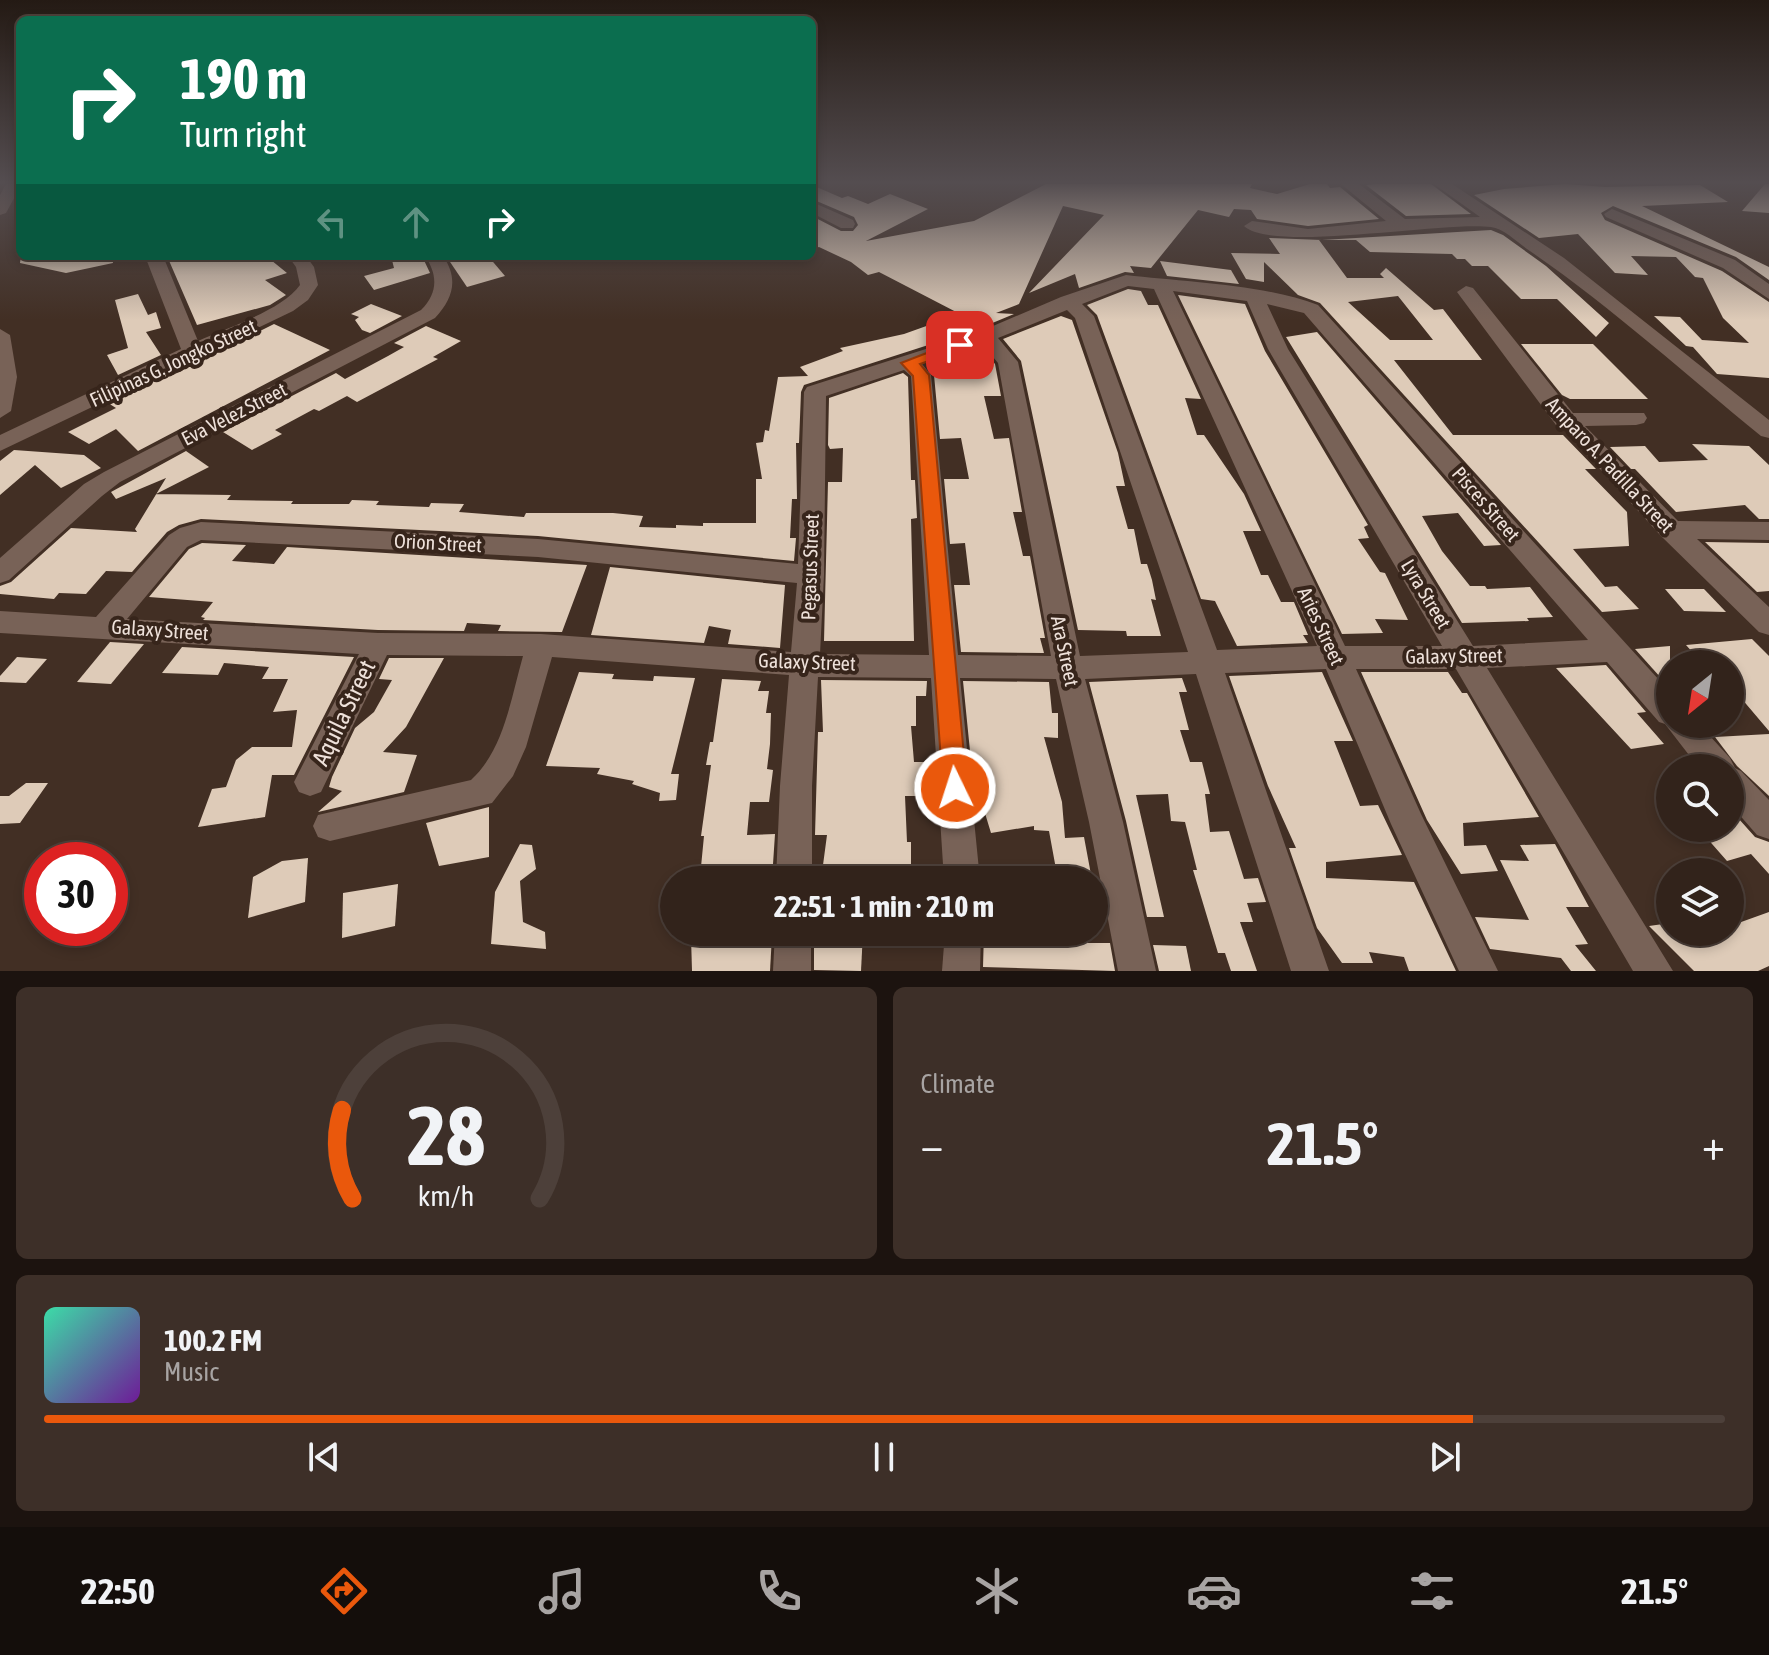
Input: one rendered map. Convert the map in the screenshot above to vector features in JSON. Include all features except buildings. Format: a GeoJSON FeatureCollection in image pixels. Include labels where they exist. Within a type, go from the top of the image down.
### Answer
{"type":"FeatureCollection","features":[{"type":"Feature","properties":{"kind":"street"},"geometry":{"type":"LineString","coordinates":[[1275,229],[1308,234],[1352,229]]}},
{"type":"Feature","properties":{"kind":"street"},"geometry":{"type":"LineString","coordinates":[[1511,229],[1558,262],[1769,431]]}},
{"type":"Feature","properties":{"kind":"street"},"geometry":{"type":"LineString","coordinates":[[1648,229],[1729,264],[1769,293]]}},
{"type":"Feature","properties":{"kind":"street"},"geometry":{"type":"LineString","coordinates":[[156,260],[193,353]]}},
{"type":"Feature","properties":{"kind":"street","name":"Filipinas G. Jongko Street"},"geometry":{"type":"LineString","coordinates":[[0,444],[262,321],[307,289],[309,278],[299,260]]}},
{"type":"Feature","properties":{"kind":"street","name":"Eva Velez Street"},"geometry":{"type":"LineString","coordinates":[[0,573],[93,490],[112,477],[428,314],[439,301],[445,284],[442,268],[437,260]]}},
{"type":"Feature","properties":{"kind":"street"},"geometry":{"type":"LineString","coordinates":[[961,866],[921,375],[909,363],[1126,280],[1254,296]]}},
{"type":"Feature","properties":{"kind":"street","name":"Aries Street"},"geometry":{"type":"LineString","coordinates":[[1160,283],[1336,657],[1408,824],[1479,971]]}},
{"type":"Feature","properties":{"kind":"street","name":"Amparo A. Padilla Street"},"geometry":{"type":"LineString","coordinates":[[1466,292],[1517,364],[1564,420],[1670,530],[1758,603],[1769,624]]}},
{"type":"Feature","properties":{"kind":"street","name":"Pisces Street"},"geometry":{"type":"LineString","coordinates":[[1254,296],[1296,303],[1311,309],[1656,697]]}},
{"type":"Feature","properties":{"kind":"street","name":"Lyra Street"},"geometry":{"type":"LineString","coordinates":[[1254,296],[1278,349],[1654,971]]}},
{"type":"Feature","properties":{"kind":"street"},"geometry":{"type":"LineString","coordinates":[[1068,301],[1084,316],[1207,664],[1310,971]]}},
{"type":"Feature","properties":{"kind":"street"},"geometry":{"type":"LineString","coordinates":[[0,335],[7,377],[0,411]]}},
{"type":"Feature","properties":{"kind":"street","name":"Ara Street"},"geometry":{"type":"LineString","coordinates":[[986,336],[1008,362],[1068,668],[1106,822],[1137,971]]}},
{"type":"Feature","properties":{"kind":"street","name":"Pegasus Street"},"geometry":{"type":"LineString","coordinates":[[794,866],[796,786],[811,575],[814,397],[820,388],[909,363]]}},
{"type":"Feature","properties":{"kind":"street"},"geometry":{"type":"LineString","coordinates":[[1564,420],[1636,418]]}},
{"type":"Feature","properties":{"kind":"street"},"geometry":{"type":"LineString","coordinates":[[1670,530],[1769,531]]}},
{"type":"Feature","properties":{"kind":"street","name":"Orion Street"},"geometry":{"type":"LineString","coordinates":[[104,626],[178,541],[201,531],[538,548],[811,575]]}},
{"type":"Feature","properties":{"kind":"street","name":"Galaxy Street"},"geometry":{"type":"LineString","coordinates":[[0,622],[378,644],[541,645],[806,665],[946,664],[1068,668],[1336,657],[1464,658],[1614,650]]}},
{"type":"Feature","properties":{"kind":"street","name":"Aquila Street"},"geometry":{"type":"LineString","coordinates":[[310,782],[378,644]]}},
{"type":"Feature","properties":{"kind":"street"},"geometry":{"type":"LineString","coordinates":[[330,826],[480,793],[492,785],[507,756],[541,645]]}},
{"type":"Feature","properties":{"kind":"street"},"geometry":{"type":"LineString","coordinates":[[1692,738],[1707,754]]}},
{"type":"Feature","properties":{"kind":"street"},"geometry":{"type":"LineString","coordinates":[[1744,796],[1769,824]]}},
{"type":"Feature","properties":{"kind":"street"},"geometry":{"type":"LineString","coordinates":[[792,971],[793,946]]}},
{"type":"Feature","properties":{"kind":"street"},"geometry":{"type":"LineString","coordinates":[[961,971],[962,946]]}},
{"type":"Feature","properties":{"kind":"route"},"geometry":{"type":"LineString","coordinates":[[955,788],[921,375],[909,363],[960,345]]}}]}
